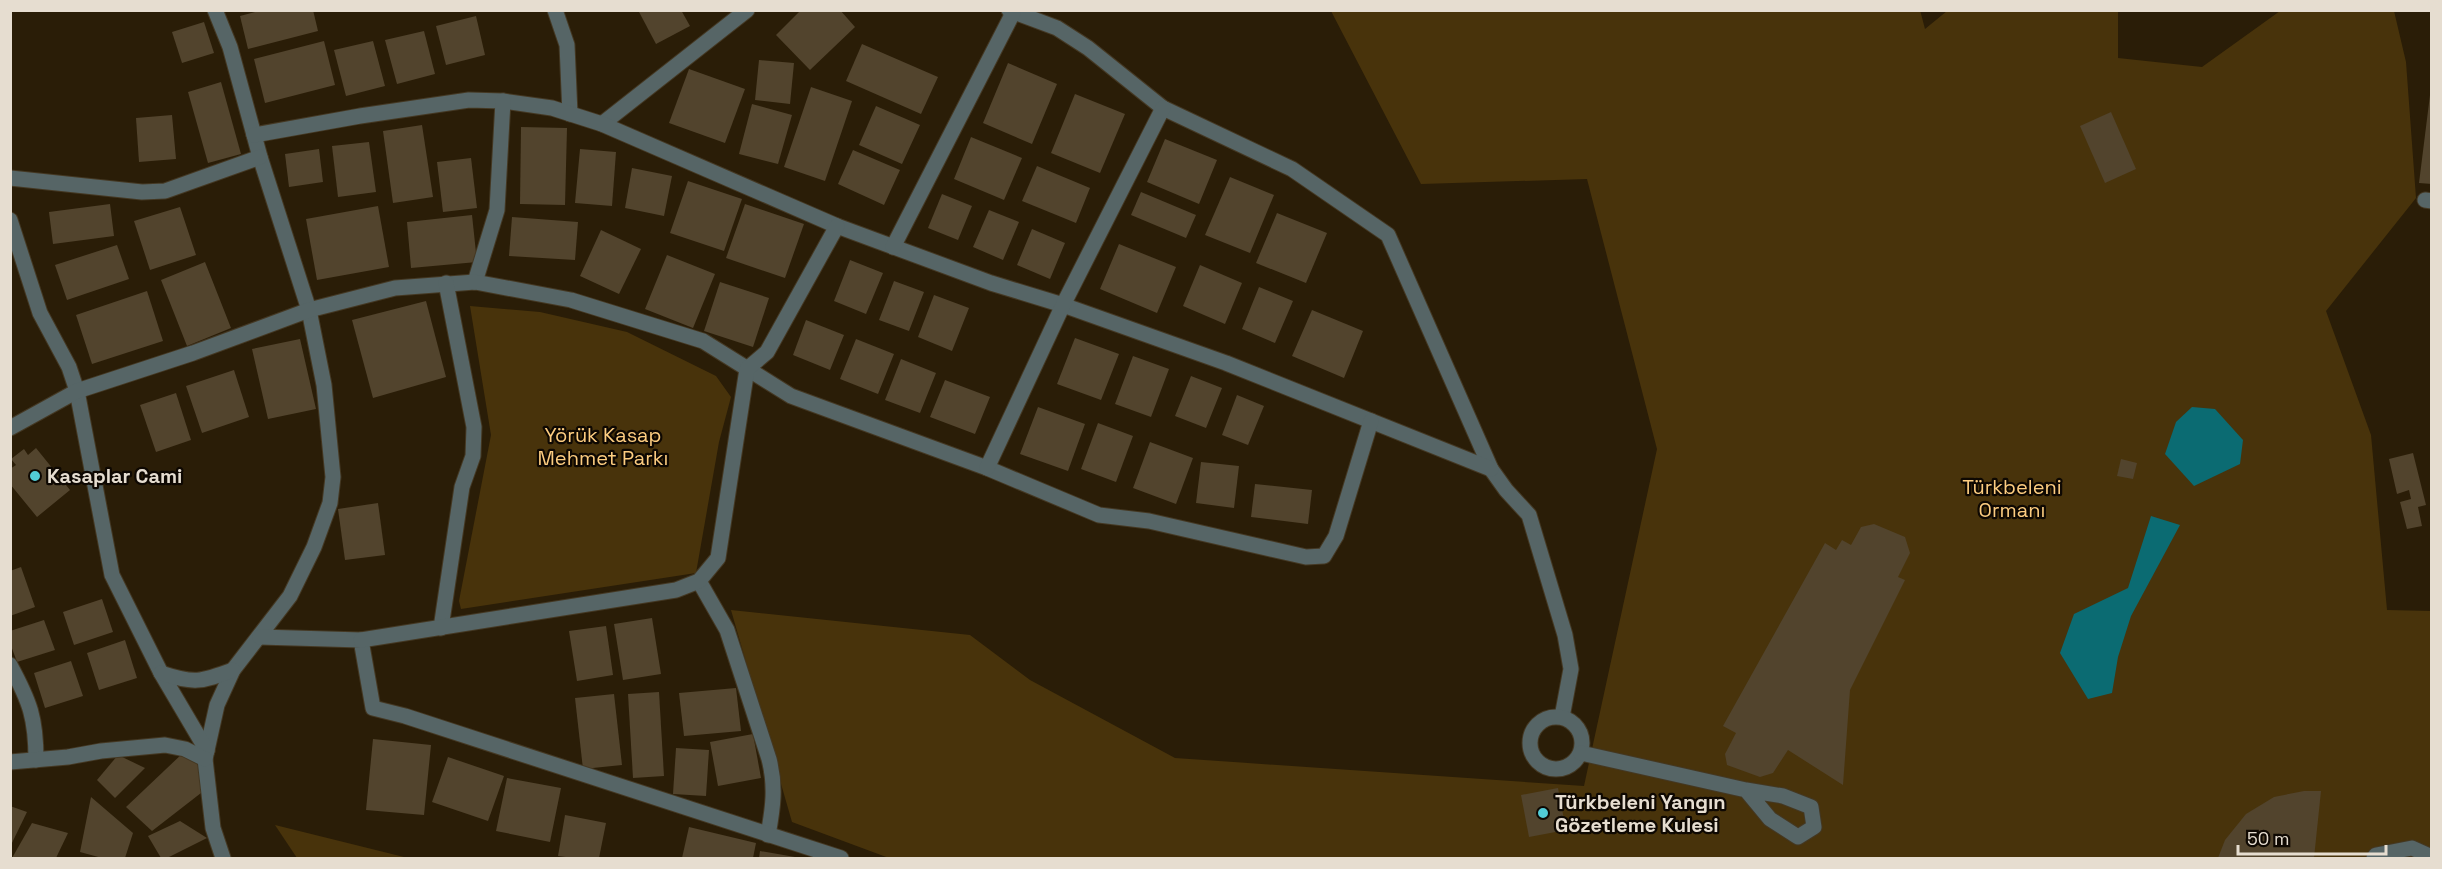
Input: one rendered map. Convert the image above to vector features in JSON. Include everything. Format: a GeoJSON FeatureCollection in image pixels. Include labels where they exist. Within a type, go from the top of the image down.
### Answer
{"type":"FeatureCollection","features":[{"type":"Feature","properties":{"kind":"street"},"geometry":{"type":"LineString","coordinates":[[215,10],[230,47],[260,157],[309,310],[318,348],[333,477],[330,503],[314,547],[290,596],[233,670],[217,705],[206,755],[213,828],[223,858]]}},
{"type":"Feature","properties":{"kind":"street"},"geometry":{"type":"LineString","coordinates":[[555,10],[567,45],[570,114]]}},
{"type":"Feature","properties":{"kind":"street"},"geometry":{"type":"LineString","coordinates":[[602,124],[747,10]]}},
{"type":"Feature","properties":{"kind":"street"},"geometry":{"type":"LineString","coordinates":[[893,247],[1011,12],[1057,28],[1080,43],[1163,108],[1292,169],[1388,235],[1491,469],[1506,490],[1529,515],[1565,634],[1571,669],[1562,717]]}},
{"type":"Feature","properties":{"kind":"street"},"geometry":{"type":"LineString","coordinates":[[254,135],[469,100],[504,101],[552,108],[602,124],[837,226],[991,283],[1063,305],[1226,363],[1491,469]]}},
{"type":"Feature","properties":{"kind":"street"},"geometry":{"type":"LineString","coordinates":[[475,282],[497,210],[504,101]]}},
{"type":"Feature","properties":{"kind":"street"},"geometry":{"type":"LineString","coordinates":[[987,468],[1063,305],[1163,108]]}},
{"type":"Feature","properties":{"kind":"street"},"geometry":{"type":"LineString","coordinates":[[10,178],[142,192],[165,191],[260,157]]}},
{"type":"Feature","properties":{"kind":"street"},"geometry":{"type":"LineString","coordinates":[[10,220],[40,313],[69,367],[77,391],[112,575],[161,673],[206,755]]}},
{"type":"Feature","properties":{"kind":"street"},"geometry":{"type":"LineString","coordinates":[[260,637],[361,640],[676,590],[699,581],[718,558],[747,369],[767,352],[837,226]]}},
{"type":"Feature","properties":{"kind":"street"},"geometry":{"type":"LineString","coordinates":[[10,428],[77,391],[194,353],[309,310],[394,288],[475,282],[570,300],[703,341],[791,396],[987,468],[1099,514],[1149,521],[1306,557],[1324,556],[1336,536],[1371,421]]}},
{"type":"Feature","properties":{"kind":"street"},"geometry":{"type":"LineString","coordinates":[[441,628],[462,487],[473,456],[474,427],[447,283]]}},
{"type":"Feature","properties":{"kind":"street"},"geometry":{"type":"LineString","coordinates":[[699,581],[727,630],[770,759],[774,800],[768,835]]}},
{"type":"Feature","properties":{"kind":"street"},"geometry":{"type":"LineString","coordinates":[[361,640],[373,708],[405,716],[841,858]]}},
{"type":"Feature","properties":{"kind":"street"},"geometry":{"type":"LineString","coordinates":[[10,665],[26,694],[36,728],[36,760]]}},
{"type":"Feature","properties":{"kind":"street"},"geometry":{"type":"LineString","coordinates":[[161,673],[182,680],[204,681],[233,670]]}},
{"type":"Feature","properties":{"kind":"street"},"geometry":{"type":"LineString","coordinates":[[1562,717],[1577,726],[1583,744],[1581,753],[1569,766],[1551,769],[1535,759],[1530,742],[1536,725],[1544,719],[1562,717]]}},
{"type":"Feature","properties":{"kind":"street"},"geometry":{"type":"LineString","coordinates":[[10,762],[165,745],[206,755]]}},
{"type":"Feature","properties":{"kind":"street"},"geometry":{"type":"LineString","coordinates":[[1581,753],[1746,790]]}},
{"type":"Feature","properties":{"kind":"street"},"geometry":{"type":"LineString","coordinates":[[2374,858],[2376,855],[2412,848],[2432,857]]}},
{"type":"Feature","properties":{"kind":"green space","name":"Türkbeleni Ormanı"},"geometry":{"type":"Polygon","coordinates":[[[1920,10],[1925,29],[1947,11],[2118,11],[2118,58],[2202,67],[2280,11],[2394,11],[2406,62],[2416,198],[2326,311],[2371,435],[2387,610],[2431,611],[2431,858],[889,858],[792,822],[731,610],[970,635],[1030,680],[1175,758],[1584,786],[1657,449],[1587,179],[1421,184],[1331,11],[1920,10]]]}},
{"type":"Feature","properties":{"kind":"green space","name":"Yörük Kasap Mehmet Parkı"},"geometry":{"type":"Polygon","coordinates":[[[470,306],[540,312],[627,332],[716,376],[731,397],[719,442],[696,573],[461,609],[459,601],[491,435],[470,306]]]}},
{"type":"Feature","properties":{"kind":"green space"},"geometry":{"type":"Polygon","coordinates":[[[275,825],[408,858],[297,858],[275,825]]]}},
{"type":"Feature","properties":{"kind":"water"},"geometry":{"type":"Polygon","coordinates":[[[2192,407],[2215,409],[2243,440],[2240,464],[2194,486],[2165,454],[2176,422],[2192,407]]]}},
{"type":"Feature","properties":{"kind":"water"},"geometry":{"type":"Polygon","coordinates":[[[2151,516],[2180,525],[2131,616],[2118,657],[2112,693],[2088,699],[2060,653],[2074,614],[2128,588],[2151,516]]]}},
{"type":"Feature","properties":{"kind":"building"},"geometry":{"type":"Polygon","coordinates":[[[262,10],[313,10],[318,31],[248,49],[240,16],[262,10]]]}},
{"type":"Feature","properties":{"kind":"building"},"geometry":{"type":"Polygon","coordinates":[[[638,10],[681,10],[690,26],[656,44],[638,10]]]}},
{"type":"Feature","properties":{"kind":"building"},"geometry":{"type":"Polygon","coordinates":[[[801,10],[840,10],[855,27],[810,70],[776,35],[801,10]]]}},
{"type":"Feature","properties":{"kind":"building"},"geometry":{"type":"Polygon","coordinates":[[[476,16],[485,55],[446,65],[436,26],[476,16]]]}},
{"type":"Feature","properties":{"kind":"building"},"geometry":{"type":"Polygon","coordinates":[[[204,22],[214,53],[182,63],[172,32],[204,22]]]}},
{"type":"Feature","properties":{"kind":"building"},"geometry":{"type":"Polygon","coordinates":[[[424,31],[435,74],[397,84],[385,40],[424,31]]]}},
{"type":"Feature","properties":{"kind":"building"},"geometry":{"type":"Polygon","coordinates":[[[324,41],[335,85],[265,103],[254,59],[324,41]]]}},
{"type":"Feature","properties":{"kind":"building"},"geometry":{"type":"Polygon","coordinates":[[[373,41],[385,86],[346,96],[334,50],[373,41]]]}},
{"type":"Feature","properties":{"kind":"building"},"geometry":{"type":"Polygon","coordinates":[[[862,44],[938,77],[921,114],[846,81],[862,44]]]}},
{"type":"Feature","properties":{"kind":"building"},"geometry":{"type":"Polygon","coordinates":[[[759,60],[794,63],[790,104],[755,100],[759,60]]]}},
{"type":"Feature","properties":{"kind":"building"},"geometry":{"type":"Polygon","coordinates":[[[1008,63],[1057,84],[1032,144],[983,123],[1008,63]]]}},
{"type":"Feature","properties":{"kind":"building"},"geometry":{"type":"Polygon","coordinates":[[[689,69],[745,89],[725,143],[669,123],[689,69]]]}},
{"type":"Feature","properties":{"kind":"building"},"geometry":{"type":"Polygon","coordinates":[[[221,82],[241,154],[208,163],[188,92],[221,82]]]}},
{"type":"Feature","properties":{"kind":"building"},"geometry":{"type":"Polygon","coordinates":[[[811,87],[852,101],[825,181],[784,167],[811,87]]]}},
{"type":"Feature","properties":{"kind":"building"},"geometry":{"type":"Polygon","coordinates":[[[1075,94],[1125,114],[1100,173],[1051,153],[1075,94]]]}},
{"type":"Feature","properties":{"kind":"building"},"geometry":{"type":"Polygon","coordinates":[[[2430,95],[2432,95],[2432,184],[2419,183],[2430,95]]]}},
{"type":"Feature","properties":{"kind":"building"},"geometry":{"type":"Polygon","coordinates":[[[752,104],[792,115],[778,164],[739,154],[752,104]]]}},
{"type":"Feature","properties":{"kind":"building"},"geometry":{"type":"Polygon","coordinates":[[[876,106],[920,125],[902,164],[859,145],[876,106]]]}},
{"type":"Feature","properties":{"kind":"building"},"geometry":{"type":"Polygon","coordinates":[[[2111,112],[2136,169],[2105,183],[2080,126],[2111,112]]]}},
{"type":"Feature","properties":{"kind":"building"},"geometry":{"type":"Polygon","coordinates":[[[172,115],[176,159],[139,162],[136,118],[172,115]]]}},
{"type":"Feature","properties":{"kind":"building"},"geometry":{"type":"Polygon","coordinates":[[[422,125],[433,197],[393,203],[383,131],[422,125]]]}},
{"type":"Feature","properties":{"kind":"building"},"geometry":{"type":"Polygon","coordinates":[[[521,127],[567,128],[565,205],[520,204],[521,127]]]}},
{"type":"Feature","properties":{"kind":"building"},"geometry":{"type":"Polygon","coordinates":[[[971,137],[1022,158],[1004,200],[954,179],[971,137]]]}},
{"type":"Feature","properties":{"kind":"building"},"geometry":{"type":"Polygon","coordinates":[[[1165,139],[1217,160],[1199,204],[1147,182],[1165,139]]]}},
{"type":"Feature","properties":{"kind":"building"},"geometry":{"type":"Polygon","coordinates":[[[369,142],[376,192],[338,197],[332,146],[369,142]]]}},
{"type":"Feature","properties":{"kind":"building"},"geometry":{"type":"Polygon","coordinates":[[[319,149],[323,182],[289,187],[285,154],[319,149]]]}},
{"type":"Feature","properties":{"kind":"building"},"geometry":{"type":"Polygon","coordinates":[[[580,149],[616,152],[612,206],[575,203],[580,149]]]}},
{"type":"Feature","properties":{"kind":"building"},"geometry":{"type":"Polygon","coordinates":[[[853,150],[900,170],[884,205],[838,184],[853,150]]]}},
{"type":"Feature","properties":{"kind":"building"},"geometry":{"type":"Polygon","coordinates":[[[471,158],[477,208],[443,212],[437,162],[471,158]]]}},
{"type":"Feature","properties":{"kind":"building"},"geometry":{"type":"Polygon","coordinates":[[[1037,166],[1090,188],[1076,223],[1022,201],[1037,166]]]}},
{"type":"Feature","properties":{"kind":"building"},"geometry":{"type":"Polygon","coordinates":[[[632,168],[672,176],[664,216],[625,208],[632,168]]]}},
{"type":"Feature","properties":{"kind":"building"},"geometry":{"type":"Polygon","coordinates":[[[1230,177],[1274,195],[1250,253],[1205,235],[1230,177]]]}},
{"type":"Feature","properties":{"kind":"building"},"geometry":{"type":"Polygon","coordinates":[[[688,181],[742,199],[724,251],[670,233],[688,181]]]}},
{"type":"Feature","properties":{"kind":"building"},"geometry":{"type":"Polygon","coordinates":[[[1141,192],[1196,215],[1186,238],[1131,215],[1141,192]]]}},
{"type":"Feature","properties":{"kind":"building"},"geometry":{"type":"Polygon","coordinates":[[[942,194],[972,206],[958,240],[928,228],[942,194]]]}},
{"type":"Feature","properties":{"kind":"building"},"geometry":{"type":"Polygon","coordinates":[[[110,204],[114,236],[53,244],[49,212],[110,204]]]}},
{"type":"Feature","properties":{"kind":"building"},"geometry":{"type":"Polygon","coordinates":[[[745,204],[804,224],[785,278],[726,258],[745,204]]]}},
{"type":"Feature","properties":{"kind":"building"},"geometry":{"type":"Polygon","coordinates":[[[378,206],[389,267],[317,280],[306,219],[378,206]]]}},
{"type":"Feature","properties":{"kind":"building"},"geometry":{"type":"Polygon","coordinates":[[[180,207],[196,255],[150,270],[134,221],[180,207]]]}},
{"type":"Feature","properties":{"kind":"building"},"geometry":{"type":"Polygon","coordinates":[[[989,210],[1019,222],[1003,260],[973,247],[989,210]]]}},
{"type":"Feature","properties":{"kind":"building"},"geometry":{"type":"Polygon","coordinates":[[[1277,213],[1327,233],[1306,283],[1256,263],[1277,213]]]}},
{"type":"Feature","properties":{"kind":"building"},"geometry":{"type":"Polygon","coordinates":[[[472,215],[477,262],[411,268],[407,222],[472,215]]]}},
{"type":"Feature","properties":{"kind":"building"},"geometry":{"type":"Polygon","coordinates":[[[512,217],[578,222],[575,260],[509,256],[512,217]]]}},
{"type":"Feature","properties":{"kind":"building"},"geometry":{"type":"Polygon","coordinates":[[[1032,229],[1065,243],[1050,279],[1017,265],[1032,229]]]}},
{"type":"Feature","properties":{"kind":"building"},"geometry":{"type":"Polygon","coordinates":[[[601,230],[641,249],[619,294],[580,276],[601,230]]]}},
{"type":"Feature","properties":{"kind":"building"},"geometry":{"type":"Polygon","coordinates":[[[1119,244],[1176,267],[1157,313],[1100,289],[1119,244]]]}},
{"type":"Feature","properties":{"kind":"building"},"geometry":{"type":"Polygon","coordinates":[[[117,245],[129,279],[67,300],[55,265],[117,245]]]}},
{"type":"Feature","properties":{"kind":"building"},"geometry":{"type":"Polygon","coordinates":[[[667,255],[715,274],[693,328],[645,309],[667,255]]]}},
{"type":"Feature","properties":{"kind":"building"},"geometry":{"type":"Polygon","coordinates":[[[850,260],[883,273],[866,314],[834,301],[850,260]]]}},
{"type":"Feature","properties":{"kind":"building"},"geometry":{"type":"Polygon","coordinates":[[[205,262],[231,328],[187,346],[161,280],[205,262]]]}},
{"type":"Feature","properties":{"kind":"building"},"geometry":{"type":"Polygon","coordinates":[[[1200,265],[1242,283],[1225,324],[1183,306],[1200,265]]]}},
{"type":"Feature","properties":{"kind":"building"},"geometry":{"type":"Polygon","coordinates":[[[894,281],[924,292],[909,331],[879,320],[894,281]]]}},
{"type":"Feature","properties":{"kind":"building"},"geometry":{"type":"Polygon","coordinates":[[[720,282],[769,298],[753,347],[704,331],[720,282]]]}},
{"type":"Feature","properties":{"kind":"building"},"geometry":{"type":"Polygon","coordinates":[[[1259,287],[1293,301],[1275,343],[1242,329],[1259,287]]]}},
{"type":"Feature","properties":{"kind":"building"},"geometry":{"type":"Polygon","coordinates":[[[147,291],[163,341],[92,364],[76,315],[147,291]]]}},
{"type":"Feature","properties":{"kind":"building"},"geometry":{"type":"Polygon","coordinates":[[[934,295],[969,308],[952,351],[918,337],[934,295]]]}},
{"type":"Feature","properties":{"kind":"building"},"geometry":{"type":"Polygon","coordinates":[[[426,301],[446,377],[373,398],[352,320],[426,301]]]}},
{"type":"Feature","properties":{"kind":"building"},"geometry":{"type":"Polygon","coordinates":[[[1312,310],[1363,331],[1344,378],[1292,356],[1312,310]]]}},
{"type":"Feature","properties":{"kind":"building"},"geometry":{"type":"Polygon","coordinates":[[[806,320],[844,335],[830,370],[793,355],[806,320]]]}},
{"type":"Feature","properties":{"kind":"building"},"geometry":{"type":"Polygon","coordinates":[[[1075,338],[1119,354],[1101,400],[1057,384],[1075,338]]]}},
{"type":"Feature","properties":{"kind":"building"},"geometry":{"type":"Polygon","coordinates":[[[300,339],[316,409],[268,419],[252,349],[300,339]]]}},
{"type":"Feature","properties":{"kind":"building"},"geometry":{"type":"Polygon","coordinates":[[[856,339],[894,354],[878,394],[840,379],[856,339]]]}},
{"type":"Feature","properties":{"kind":"building"},"geometry":{"type":"Polygon","coordinates":[[[1133,356],[1169,369],[1151,417],[1115,404],[1133,356]]]}},
{"type":"Feature","properties":{"kind":"building"},"geometry":{"type":"Polygon","coordinates":[[[901,359],[936,373],[920,413],[885,400],[901,359]]]}},
{"type":"Feature","properties":{"kind":"building"},"geometry":{"type":"Polygon","coordinates":[[[234,370],[249,417],[202,433],[186,386],[234,370]]]}},
{"type":"Feature","properties":{"kind":"building"},"geometry":{"type":"Polygon","coordinates":[[[1191,376],[1222,388],[1206,428],[1175,416],[1191,376]]]}},
{"type":"Feature","properties":{"kind":"building"},"geometry":{"type":"Polygon","coordinates":[[[945,380],[990,397],[975,434],[930,417],[945,380]]]}},
{"type":"Feature","properties":{"kind":"building"},"geometry":{"type":"Polygon","coordinates":[[[176,393],[191,440],[156,452],[140,405],[176,393]]]}},
{"type":"Feature","properties":{"kind":"building"},"geometry":{"type":"Polygon","coordinates":[[[1237,395],[1264,406],[1248,445],[1222,435],[1237,395]]]}},
{"type":"Feature","properties":{"kind":"building"},"geometry":{"type":"Polygon","coordinates":[[[1038,407],[1085,424],[1068,471],[1020,454],[1038,407]]]}},
{"type":"Feature","properties":{"kind":"building"},"geometry":{"type":"Polygon","coordinates":[[[1098,423],[1133,436],[1116,482],[1081,469],[1098,423]]]}},
{"type":"Feature","properties":{"kind":"building"},"geometry":{"type":"Polygon","coordinates":[[[1150,442],[1193,458],[1176,504],[1133,488],[1150,442]]]}},
{"type":"Feature","properties":{"kind":"building","name":"Kasaplar Cami"},"geometry":{"type":"Polygon","coordinates":[[[36,448],[70,490],[37,517],[10,484],[10,469],[16,465],[11,459],[24,449],[28,455],[36,448]]]}},
{"type":"Feature","properties":{"kind":"building"},"geometry":{"type":"Polygon","coordinates":[[[2413,453],[2426,505],[2418,507],[2422,526],[2407,529],[2400,502],[2411,499],[2409,490],[2397,494],[2389,459],[2413,453]]]}},
{"type":"Feature","properties":{"kind":"building"},"geometry":{"type":"Polygon","coordinates":[[[2121,459],[2137,463],[2133,479],[2117,476],[2121,459]]]}},
{"type":"Feature","properties":{"kind":"building"},"geometry":{"type":"Polygon","coordinates":[[[1201,462],[1239,466],[1234,508],[1196,503],[1201,462]]]}},
{"type":"Feature","properties":{"kind":"building"},"geometry":{"type":"Polygon","coordinates":[[[1255,484],[1312,490],[1308,524],[1251,517],[1255,484]]]}},
{"type":"Feature","properties":{"kind":"building"},"geometry":{"type":"Polygon","coordinates":[[[378,503],[385,555],[345,560],[338,509],[378,503]]]}},
{"type":"Feature","properties":{"kind":"building"},"geometry":{"type":"Polygon","coordinates":[[[1874,524],[1905,537],[1910,553],[1898,577],[1905,580],[1850,690],[1843,785],[1788,750],[1773,773],[1760,777],[1727,765],[1725,754],[1736,733],[1723,726],[1825,543],[1836,550],[1842,540],[1851,545],[1861,527],[1874,524]]]}},
{"type":"Feature","properties":{"kind":"building"},"geometry":{"type":"Polygon","coordinates":[[[21,567],[35,607],[10,616],[10,571],[21,567]]]}},
{"type":"Feature","properties":{"kind":"building"},"geometry":{"type":"Polygon","coordinates":[[[102,599],[113,632],[74,645],[63,612],[102,599]]]}},
{"type":"Feature","properties":{"kind":"building"},"geometry":{"type":"Polygon","coordinates":[[[652,618],[661,674],[623,680],[614,624],[652,618]]]}},
{"type":"Feature","properties":{"kind":"building"},"geometry":{"type":"Polygon","coordinates":[[[44,620],[55,650],[17,662],[10,643],[10,631],[44,620]]]}},
{"type":"Feature","properties":{"kind":"building"},"geometry":{"type":"Polygon","coordinates":[[[606,626],[613,675],[577,681],[569,631],[606,626]]]}},
{"type":"Feature","properties":{"kind":"building"},"geometry":{"type":"Polygon","coordinates":[[[125,640],[137,678],[99,690],[87,653],[125,640]]]}},
{"type":"Feature","properties":{"kind":"building"},"geometry":{"type":"Polygon","coordinates":[[[71,661],[83,696],[45,708],[34,673],[71,661]]]}},
{"type":"Feature","properties":{"kind":"building"},"geometry":{"type":"Polygon","coordinates":[[[736,688],[741,731],[684,736],[679,693],[736,688]]]}},
{"type":"Feature","properties":{"kind":"building"},"geometry":{"type":"Polygon","coordinates":[[[659,692],[664,776],[633,778],[628,694],[659,692]]]}},
{"type":"Feature","properties":{"kind":"building"},"geometry":{"type":"Polygon","coordinates":[[[614,694],[622,765],[583,769],[575,698],[614,694]]]}},
{"type":"Feature","properties":{"kind":"building"},"geometry":{"type":"Polygon","coordinates":[[[753,734],[761,778],[718,786],[710,742],[753,734]]]}},
{"type":"Feature","properties":{"kind":"building"},"geometry":{"type":"Polygon","coordinates":[[[373,739],[431,745],[424,815],[366,810],[373,739]]]}},
{"type":"Feature","properties":{"kind":"building"},"geometry":{"type":"Polygon","coordinates":[[[676,748],[709,750],[706,796],[673,794],[676,748]]]}},
{"type":"Feature","properties":{"kind":"building"},"geometry":{"type":"Polygon","coordinates":[[[184,752],[201,765],[201,793],[152,831],[126,807],[184,752]]]}},
{"type":"Feature","properties":{"kind":"building"},"geometry":{"type":"Polygon","coordinates":[[[118,755],[145,768],[115,798],[97,780],[118,755]]]}},
{"type":"Feature","properties":{"kind":"building"},"geometry":{"type":"Polygon","coordinates":[[[448,757],[504,776],[488,821],[432,802],[448,757]]]}},
{"type":"Feature","properties":{"kind":"building"},"geometry":{"type":"Polygon","coordinates":[[[507,778],[561,788],[550,842],[496,831],[507,778]]]}},
{"type":"Feature","properties":{"kind":"building","name":"Türkbeleni Yangın Gözetleme Kulesi"},"geometry":{"type":"Polygon","coordinates":[[[1558,788],[1566,830],[1529,837],[1521,795],[1558,788]]]}},
{"type":"Feature","properties":{"kind":"building"},"geometry":{"type":"Polygon","coordinates":[[[2304,791],[2321,791],[2314,858],[2218,858],[2225,840],[2246,814],[2274,797],[2304,791]]]}},
{"type":"Feature","properties":{"kind":"building"},"geometry":{"type":"Polygon","coordinates":[[[91,797],[133,833],[125,858],[102,858],[80,852],[91,797]]]}},
{"type":"Feature","properties":{"kind":"building"},"geometry":{"type":"Polygon","coordinates":[[[10,806],[27,812],[10,847],[10,806]]]}},
{"type":"Feature","properties":{"kind":"building"},"geometry":{"type":"Polygon","coordinates":[[[565,815],[606,823],[599,858],[558,856],[565,815]]]}},
{"type":"Feature","properties":{"kind":"building"},"geometry":{"type":"Polygon","coordinates":[[[180,821],[207,838],[167,858],[161,858],[148,836],[180,821]]]}},
{"type":"Feature","properties":{"kind":"building"},"geometry":{"type":"Polygon","coordinates":[[[32,823],[68,833],[56,858],[12,858],[32,823]]]}},
{"type":"Feature","properties":{"kind":"building"},"geometry":{"type":"Polygon","coordinates":[[[689,827],[756,843],[753,858],[682,858],[689,827]]]}},
{"type":"Feature","properties":{"kind":"building"},"geometry":{"type":"Polygon","coordinates":[[[760,851],[795,857],[795,858],[759,858],[760,851]]]}},
{"type":"Feature","properties":{"kind":"place","name":"Kasaplar Cami"},"geometry":{"type":"Point","coordinates":[35,476]}},
{"type":"Feature","properties":{"kind":"place","name":"Türkbeleni Yangın Gözetleme Kulesi"},"geometry":{"type":"Point","coordinates":[1543,813]}}]}
